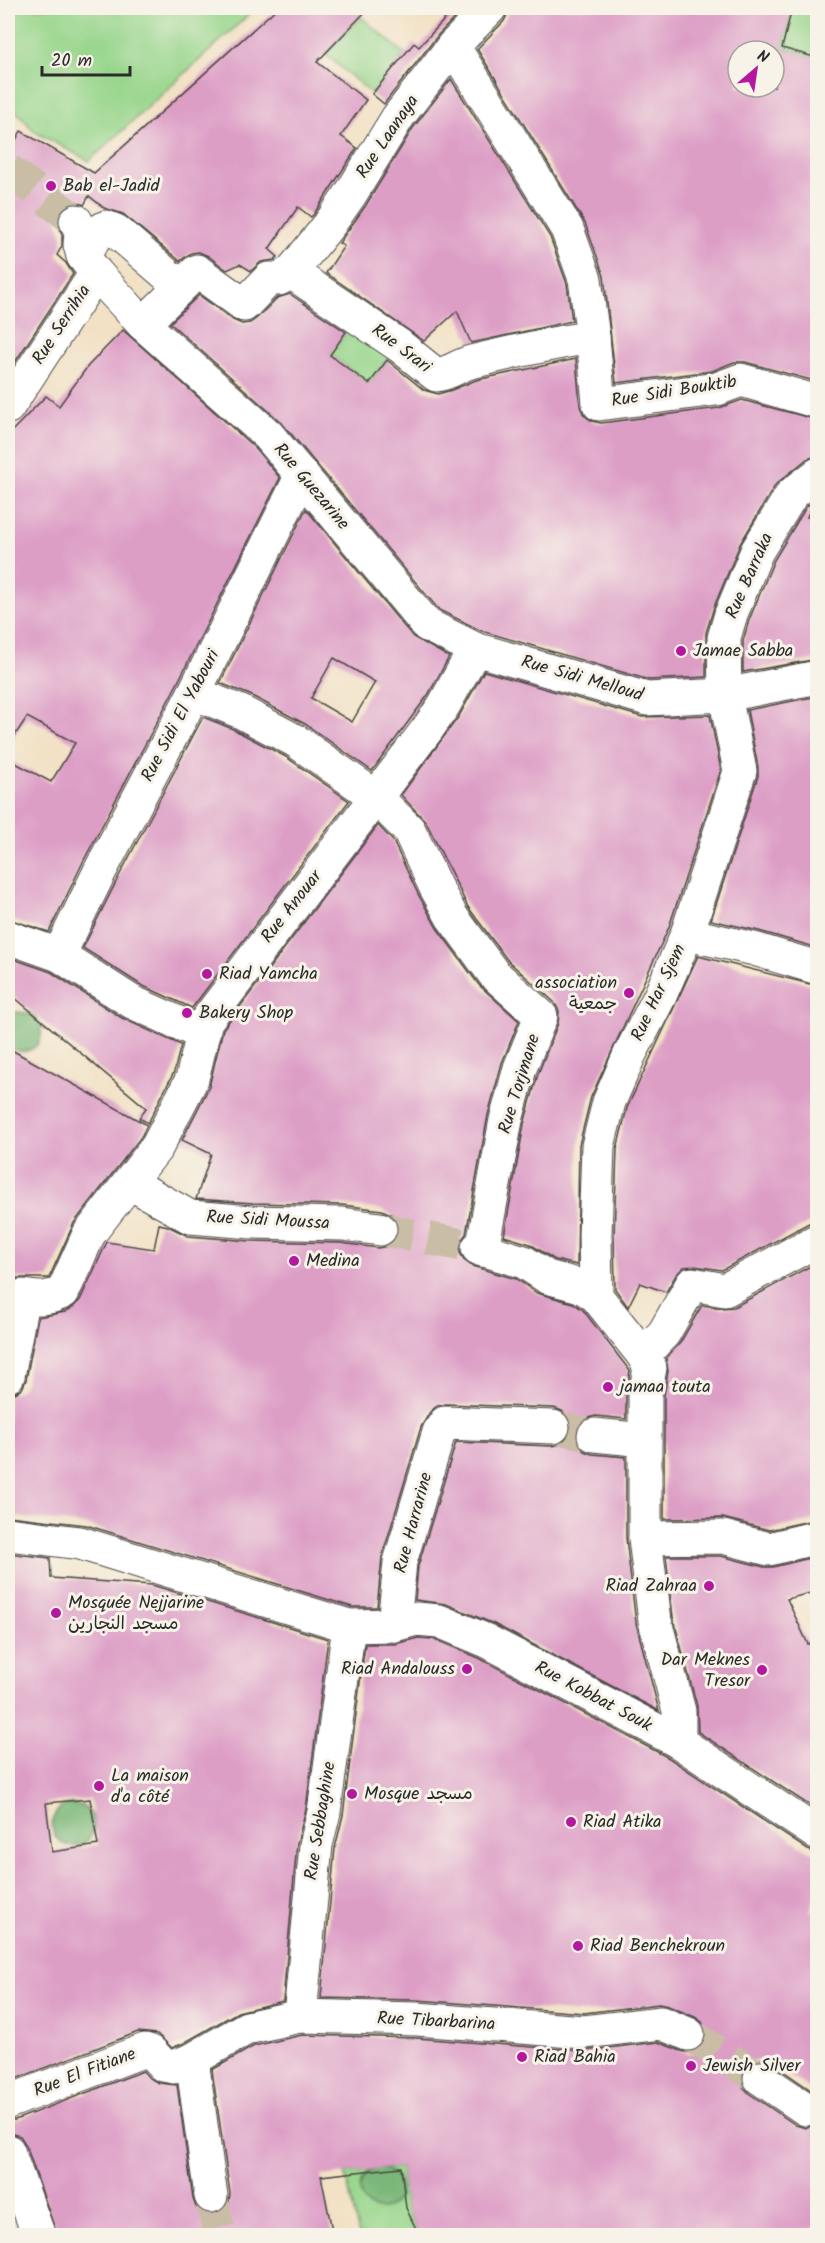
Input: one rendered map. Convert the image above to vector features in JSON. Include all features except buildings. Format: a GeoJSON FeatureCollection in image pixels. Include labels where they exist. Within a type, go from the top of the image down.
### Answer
{"type":"FeatureCollection","features":[{"type":"Feature","properties":{"kind":"street","name":"Rue Laanaya"},"geometry":{"type":"LineString","coordinates":[[291,272],[329,225],[398,117],[453,46],[490,8]]}},
{"type":"Feature","properties":{"kind":"street","name":"Rue Sidi Bouktib"},"geometry":{"type":"LineString","coordinates":[[453,46],[567,229],[585,279],[599,404],[717,389],[741,380],[818,402]]}},
{"type":"Feature","properties":{"kind":"street"},"geometry":{"type":"LineString","coordinates":[[76,221],[81,231],[80,245],[89,265]]}},
{"type":"Feature","properties":{"kind":"street","name":"Rue Serrihia"},"geometry":{"type":"LineString","coordinates":[[8,406],[89,265],[99,231],[106,227],[116,231],[180,286]]}},
{"type":"Feature","properties":{"kind":"street","name":"Rue Guezarine"},"geometry":{"type":"LineString","coordinates":[[89,265],[143,324],[267,435],[427,625],[475,649]]}},
{"type":"Feature","properties":{"kind":"street"},"geometry":{"type":"LineString","coordinates":[[143,324],[198,271],[244,305],[268,279],[279,279],[291,272]]}},
{"type":"Feature","properties":{"kind":"street","name":"Rue Srari"},"geometry":{"type":"LineString","coordinates":[[291,272],[400,346],[436,375],[443,375],[465,364],[534,346],[593,337]]}},
{"type":"Feature","properties":{"kind":"street","name":"Rue Barraka"},"geometry":{"type":"LineString","coordinates":[[725,694],[724,638],[731,614],[757,551],[792,494],[818,474]]}},
{"type":"Feature","properties":{"kind":"street","name":"Rue Sidi El Yabouri"},"geometry":{"type":"LineString","coordinates":[[59,955],[100,869],[194,693],[302,476]]}},
{"type":"Feature","properties":{"kind":"street","name":"Rue Sidi Melloud"},"geometry":{"type":"LineString","coordinates":[[475,649],[647,699],[725,694],[818,677]]}},
{"type":"Feature","properties":{"kind":"street","name":"Rue Anouar"},"geometry":{"type":"LineString","coordinates":[[8,1376],[23,1296],[39,1299],[56,1296],[63,1292],[89,1234],[157,1147],[192,1079],[206,1021],[444,705],[475,649]]}},
{"type":"Feature","properties":{"kind":"street"},"geometry":{"type":"LineString","coordinates":[[194,693],[241,712],[296,741],[376,797]]}},
{"type":"Feature","properties":{"kind":"street","name":"Rue Har Sjem"},"geometry":{"type":"LineString","coordinates":[[596,1296],[595,1235],[598,1146],[609,1102],[687,934],[741,771],[725,694]]}},
{"type":"Feature","properties":{"kind":"street","name":"Rue Torjmane"},"geometry":{"type":"LineString","coordinates":[[376,797],[409,830],[452,917],[494,974],[541,1016],[520,1068],[506,1120],[480,1249],[524,1262],[547,1277],[581,1286],[596,1296]]}},
{"type":"Feature","properties":{"kind":"street"},"geometry":{"type":"LineString","coordinates":[[687,934],[754,949],[818,968]]}},
{"type":"Feature","properties":{"kind":"street"},"geometry":{"type":"LineString","coordinates":[[8,937],[59,955],[132,1002],[203,1034]]}},
{"type":"Feature","properties":{"kind":"street","name":"Rue Sidi Moussa"},"geometry":{"type":"LineString","coordinates":[[130,1183],[190,1217],[252,1222],[342,1224],[380,1229]]}},
{"type":"Feature","properties":{"kind":"street"},"geometry":{"type":"LineString","coordinates":[[643,1355],[664,1333],[692,1284],[725,1290],[818,1240]]}},
{"type":"Feature","properties":{"kind":"street"},"geometry":{"type":"LineString","coordinates":[[596,1296],[643,1355],[650,1368],[645,1394],[645,1538],[655,1621],[680,1711],[679,1742]]}},
{"type":"Feature","properties":{"kind":"street","name":"Rue Harrarine"},"geometry":{"type":"LineString","coordinates":[[394,1625],[400,1562],[439,1432],[445,1423],[553,1426]]}},
{"type":"Feature","properties":{"kind":"street"},"geometry":{"type":"LineString","coordinates":[[594,1435],[645,1440]]}},
{"type":"Feature","properties":{"kind":"street","name":"Rue Kobbat Souk"},"geometry":{"type":"LineString","coordinates":[[8,1534],[80,1543],[349,1626],[394,1625],[416,1619],[439,1622],[487,1641],[679,1742],[818,1834]]}},
{"type":"Feature","properties":{"kind":"street"},"geometry":{"type":"LineString","coordinates":[[645,1538],[723,1537],[769,1549],[818,1536]]}},
{"type":"Feature","properties":{"kind":"street","name":"Rue Sebbaghine"},"geometry":{"type":"LineString","coordinates":[[300,2016],[316,1845],[328,1779],[349,1626]]}},
{"type":"Feature","properties":{"kind":"street","name":"Rue Tibarbarina"},"geometry":{"type":"LineString","coordinates":[[192,2060],[247,2028],[300,2016],[417,2019],[584,2032],[661,2023],[688,2034]]}},
{"type":"Feature","properties":{"kind":"street","name":"Rue El Fitiane"},"geometry":{"type":"LineString","coordinates":[[8,2102],[145,2050],[151,2052],[163,2065],[174,2067],[192,2060]]}},
{"type":"Feature","properties":{"kind":"street"},"geometry":{"type":"LineString","coordinates":[[192,2060],[211,2196]]}},
{"type":"Feature","properties":{"kind":"street"},"geometry":{"type":"LineString","coordinates":[[760,2078],[806,2109]]}},
{"type":"Feature","properties":{"kind":"street"},"geometry":{"type":"LineString","coordinates":[[8,2151],[39,2235]]}},
{"type":"Feature","properties":{"kind":"green space"},"geometry":{"type":"Polygon","coordinates":[[[8,8],[256,8],[89,161],[35,132],[8,102],[8,8]]]}},
{"type":"Feature","properties":{"kind":"green space"},"geometry":{"type":"Polygon","coordinates":[[[792,8],[817,11],[817,58],[786,49],[784,39],[792,8]]]}},
{"type":"Feature","properties":{"kind":"green space"},"geometry":{"type":"Polygon","coordinates":[[[361,17],[405,54],[372,94],[325,54],[361,17]]]}},
{"type":"Feature","properties":{"kind":"green space"},"geometry":{"type":"Polygon","coordinates":[[[353,321],[394,351],[369,384],[330,355],[353,321]]]}},
{"type":"Feature","properties":{"kind":"green space"},"geometry":{"type":"Polygon","coordinates":[[[16,1012],[29,1013],[37,1020],[41,1028],[41,1036],[33,1049],[17,1051],[8,1046],[8,1018],[16,1012]]]}},
{"type":"Feature","properties":{"kind":"green space"},"geometry":{"type":"Polygon","coordinates":[[[73,1804],[88,1810],[94,1825],[88,1840],[73,1846],[58,1840],[52,1825],[58,1810],[73,1804]]]}},
{"type":"Feature","properties":{"kind":"green space"},"geometry":{"type":"Polygon","coordinates":[[[401,2167],[406,2208],[419,2235],[359,2235],[345,2173],[401,2167]]]}},
{"type":"Feature","properties":{"kind":"green space"},"geometry":{"type":"Polygon","coordinates":[[[380,2169],[394,2175],[400,2189],[394,2203],[380,2209],[366,2203],[360,2189],[366,2175],[380,2169]]]}},
{"type":"Feature","properties":{"kind":"tunnel"},"geometry":{"type":"LineString","coordinates":[[8,170],[76,221]]}},
{"type":"Feature","properties":{"kind":"tunnel"},"geometry":{"type":"LineString","coordinates":[[380,1229],[478,1248]]}},
{"type":"Feature","properties":{"kind":"tunnel"},"geometry":{"type":"LineString","coordinates":[[553,1427],[594,1435]]}},
{"type":"Feature","properties":{"kind":"tunnel"},"geometry":{"type":"LineString","coordinates":[[688,2034],[760,2078]]}},
{"type":"Feature","properties":{"kind":"tunnel"},"geometry":{"type":"LineString","coordinates":[[211,2196],[220,2236]]}},
{"type":"Feature","properties":{"kind":"place","name":"Bab el-Jadid"},"geometry":{"type":"Point","coordinates":[51,186]}},
{"type":"Feature","properties":{"kind":"place","name":"Jamae Sabba"},"geometry":{"type":"Point","coordinates":[681,651]}},
{"type":"Feature","properties":{"kind":"place","name":"Riad Yamcha"},"geometry":{"type":"Point","coordinates":[207,974]}},
{"type":"Feature","properties":{"kind":"place","name":"association جمعية"},"geometry":{"type":"Point","coordinates":[629,993]}},
{"type":"Feature","properties":{"kind":"place","name":"Bakery Shop"},"geometry":{"type":"Point","coordinates":[187,1013]}},
{"type":"Feature","properties":{"kind":"place","name":"Medina"},"geometry":{"type":"Point","coordinates":[294,1261]}},
{"type":"Feature","properties":{"kind":"place","name":"jamaa touta"},"geometry":{"type":"Point","coordinates":[608,1387]}},
{"type":"Feature","properties":{"kind":"place","name":"Riad Zahraa"},"geometry":{"type":"Point","coordinates":[709,1586]}},
{"type":"Feature","properties":{"kind":"place","name":"Mosquée Nejjarine مسجد النجارين"},"geometry":{"type":"Point","coordinates":[56,1613]}},
{"type":"Feature","properties":{"kind":"place","name":"Riad Andalouss"},"geometry":{"type":"Point","coordinates":[467,1669]}},
{"type":"Feature","properties":{"kind":"place","name":"Dar Meknes Tresor"},"geometry":{"type":"Point","coordinates":[762,1670]}},
{"type":"Feature","properties":{"kind":"place","name":"La maison d'a côté"},"geometry":{"type":"Point","coordinates":[99,1786]}},
{"type":"Feature","properties":{"kind":"place","name":"Mosque مسجد"},"geometry":{"type":"Point","coordinates":[352,1794]}},
{"type":"Feature","properties":{"kind":"place","name":"Riad Atika"},"geometry":{"type":"Point","coordinates":[571,1822]}},
{"type":"Feature","properties":{"kind":"place","name":"Riad Benchekroun"},"geometry":{"type":"Point","coordinates":[578,1946]}},
{"type":"Feature","properties":{"kind":"place","name":"Riad Bahia"},"geometry":{"type":"Point","coordinates":[522,2057]}},
{"type":"Feature","properties":{"kind":"place","name":"Jewish Silver"},"geometry":{"type":"Point","coordinates":[691,2066]}}]}
